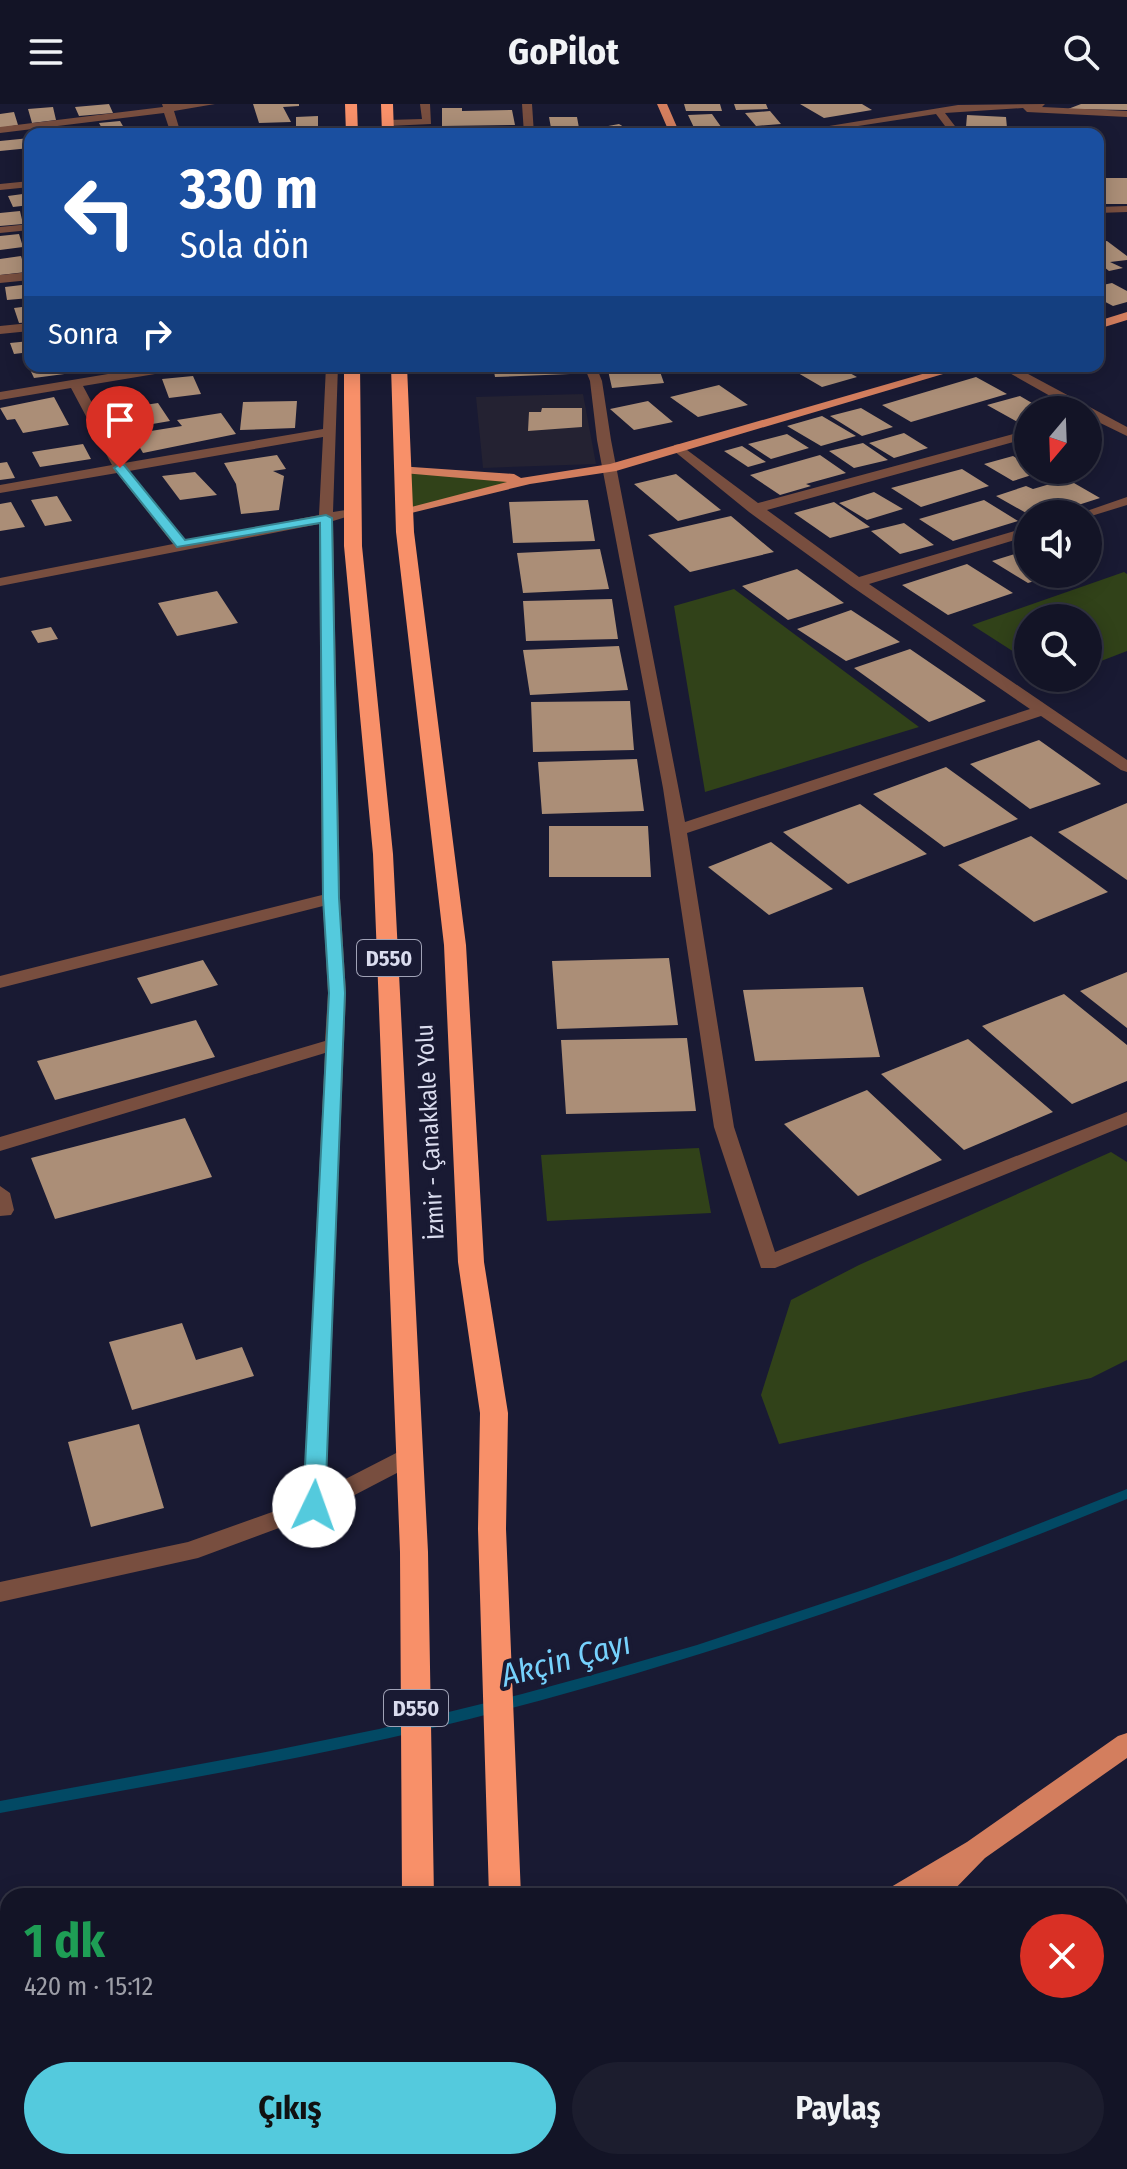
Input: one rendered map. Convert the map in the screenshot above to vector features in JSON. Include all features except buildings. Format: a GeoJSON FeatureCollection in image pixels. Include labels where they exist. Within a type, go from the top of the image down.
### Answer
{"type":"FeatureCollection","features":[{"type":"Feature","properties":{"kind":"highway"},"geometry":{"type":"LineString","coordinates":[[351,104],[352,128]]}},
{"type":"Feature","properties":{"kind":"highway"},"geometry":{"type":"LineString","coordinates":[[387,104],[388,128]]}},
{"type":"Feature","properties":{"kind":"highway","name":"İzmir - Çanakkale Yolu"},"geometry":{"type":"LineString","coordinates":[[352,372],[352,513],[383,854],[410,1456],[419,1880]]}},
{"type":"Feature","properties":{"kind":"highway","name":"İzmir - Çanakkale Yolu"},"geometry":{"type":"LineString","coordinates":[[399,372],[403,511],[455,945],[471,1262],[494,1413],[492,1529],[505,1888]]}},
{"type":"Feature","properties":{"kind":"main road"},"geometry":{"type":"LineString","coordinates":[[662,104],[672,128]]}},
{"type":"Feature","properties":{"kind":"main road"},"geometry":{"type":"LineString","coordinates":[[1104,323],[1127,316]]}},
{"type":"Feature","properties":{"kind":"main road"},"geometry":{"type":"LineString","coordinates":[[403,511],[530,480],[611,468],[943,372]]}},
{"type":"Feature","properties":{"kind":"main road"},"geometry":{"type":"LineString","coordinates":[[403,469],[530,480]]}},
{"type":"Feature","properties":{"kind":"main road"},"geometry":{"type":"LineString","coordinates":[[914,1888],[976,1850],[1127,1744]]}},
{"type":"Feature","properties":{"kind":"main road"},"geometry":{"type":"LineString","coordinates":[[938,1888],[976,1850]]}},
{"type":"Feature","properties":{"kind":"street"},"geometry":{"type":"LineString","coordinates":[[0,130],[67,116],[210,104]]}},
{"type":"Feature","properties":{"kind":"street"},"geometry":{"type":"LineString","coordinates":[[388,128],[427,122],[425,104]]}},
{"type":"Feature","properties":{"kind":"street"},"geometry":{"type":"LineString","coordinates":[[527,104],[529,128]]}},
{"type":"Feature","properties":{"kind":"street"},"geometry":{"type":"LineString","coordinates":[[887,104],[899,115]]}},
{"type":"Feature","properties":{"kind":"street"},"geometry":{"type":"LineString","coordinates":[[991,108],[1040,104]]}},
{"type":"Feature","properties":{"kind":"street"},"geometry":{"type":"LineString","coordinates":[[168,106],[174,128]]}},
{"type":"Feature","properties":{"kind":"street"},"geometry":{"type":"LineString","coordinates":[[821,128],[958,108],[1127,114]]}},
{"type":"Feature","properties":{"kind":"street"},"geometry":{"type":"LineString","coordinates":[[939,112],[951,128]]}},
{"type":"Feature","properties":{"kind":"street"},"geometry":{"type":"LineString","coordinates":[[0,187],[24,185]]}},
{"type":"Feature","properties":{"kind":"street"},"geometry":{"type":"LineString","coordinates":[[1104,210],[1127,209]]}},
{"type":"Feature","properties":{"kind":"street"},"geometry":{"type":"LineString","coordinates":[[0,230],[24,228]]}},
{"type":"Feature","properties":{"kind":"street"},"geometry":{"type":"LineString","coordinates":[[0,279],[24,277]]}},
{"type":"Feature","properties":{"kind":"street"},"geometry":{"type":"LineString","coordinates":[[0,330],[24,328]]}},
{"type":"Feature","properties":{"kind":"street"},"geometry":{"type":"LineString","coordinates":[[0,396],[140,372]]}},
{"type":"Feature","properties":{"kind":"street"},"geometry":{"type":"LineString","coordinates":[[314,1506],[337,993],[331,898],[326,518],[332,372]]}},
{"type":"Feature","properties":{"kind":"street"},"geometry":{"type":"LineString","coordinates":[[592,372],[679,830],[724,1127],[768,1263],[1127,1118]]}},
{"type":"Feature","properties":{"kind":"street"},"geometry":{"type":"LineString","coordinates":[[1014,372],[1057,396]]}},
{"type":"Feature","properties":{"kind":"street"},"geometry":{"type":"LineString","coordinates":[[74,382],[120,468],[181,544]]}},
{"type":"Feature","properties":{"kind":"street"},"geometry":{"type":"LineString","coordinates":[[1102,420],[1127,432]]}},
{"type":"Feature","properties":{"kind":"street"},"geometry":{"type":"LineString","coordinates":[[0,489],[327,432]]}},
{"type":"Feature","properties":{"kind":"street"},"geometry":{"type":"LineString","coordinates":[[754,509],[1014,438]]}},
{"type":"Feature","properties":{"kind":"street"},"geometry":{"type":"LineString","coordinates":[[679,448],[754,509],[856,583],[1127,767]]}},
{"type":"Feature","properties":{"kind":"street"},"geometry":{"type":"LineString","coordinates":[[1102,509],[1127,501]]}},
{"type":"Feature","properties":{"kind":"street"},"geometry":{"type":"LineString","coordinates":[[0,582],[181,544],[352,513]]}},
{"type":"Feature","properties":{"kind":"street"},"geometry":{"type":"LineString","coordinates":[[856,583],[1014,535]]}},
{"type":"Feature","properties":{"kind":"street"},"geometry":{"type":"LineString","coordinates":[[679,830],[1043,710]]}},
{"type":"Feature","properties":{"kind":"street"},"geometry":{"type":"LineString","coordinates":[[0,982],[331,898]]}},
{"type":"Feature","properties":{"kind":"street"},"geometry":{"type":"LineString","coordinates":[[0,1144],[335,1044]]}},
{"type":"Feature","properties":{"kind":"street"},"geometry":{"type":"LineString","coordinates":[[0,1592],[190,1551],[314,1506],[410,1456]]}},
{"type":"Feature","properties":{"kind":"shaded area"},"geometry":{"type":"Polygon","coordinates":[[[583,394],[596,464],[483,468],[476,397],[583,394]]]}},
{"type":"Feature","properties":{"kind":"green space"},"geometry":{"type":"Polygon","coordinates":[[[403,469],[530,480],[403,511],[403,469]]]}},
{"type":"Feature","properties":{"kind":"green space"},"geometry":{"type":"Polygon","coordinates":[[[1124,572],[1127,574],[1127,651],[1102,661],[1102,604],[1032,604],[1078,588],[1102,588],[1102,580],[1124,572]]]}},
{"type":"Feature","properties":{"kind":"green space"},"geometry":{"type":"Polygon","coordinates":[[[734,589],[919,727],[705,792],[674,606],[734,589]]]}},
{"type":"Feature","properties":{"kind":"green space"},"geometry":{"type":"Polygon","coordinates":[[[1014,610],[1014,652],[972,625],[1014,610]]]}},
{"type":"Feature","properties":{"kind":"green space"},"geometry":{"type":"Polygon","coordinates":[[[699,1148],[711,1213],[547,1221],[541,1155],[699,1148]]]}},
{"type":"Feature","properties":{"kind":"green space"},"geometry":{"type":"Polygon","coordinates":[[[1111,1152],[1127,1162],[1127,1360],[1091,1378],[779,1444],[761,1395],[791,1300],[859,1265],[1111,1152]]]}},
{"type":"Feature","properties":{"kind":"waterway","name":"Akçin Çayı"},"geometry":{"type":"LineString","coordinates":[[0,1807],[379,1735],[610,1676],[871,1593],[1127,1494]]}},
{"type":"Feature","properties":{"kind":"route"},"geometry":{"type":"LineString","coordinates":[[120,468],[181,544],[326,518],[331,898],[337,993],[314,1506]]}}]}
